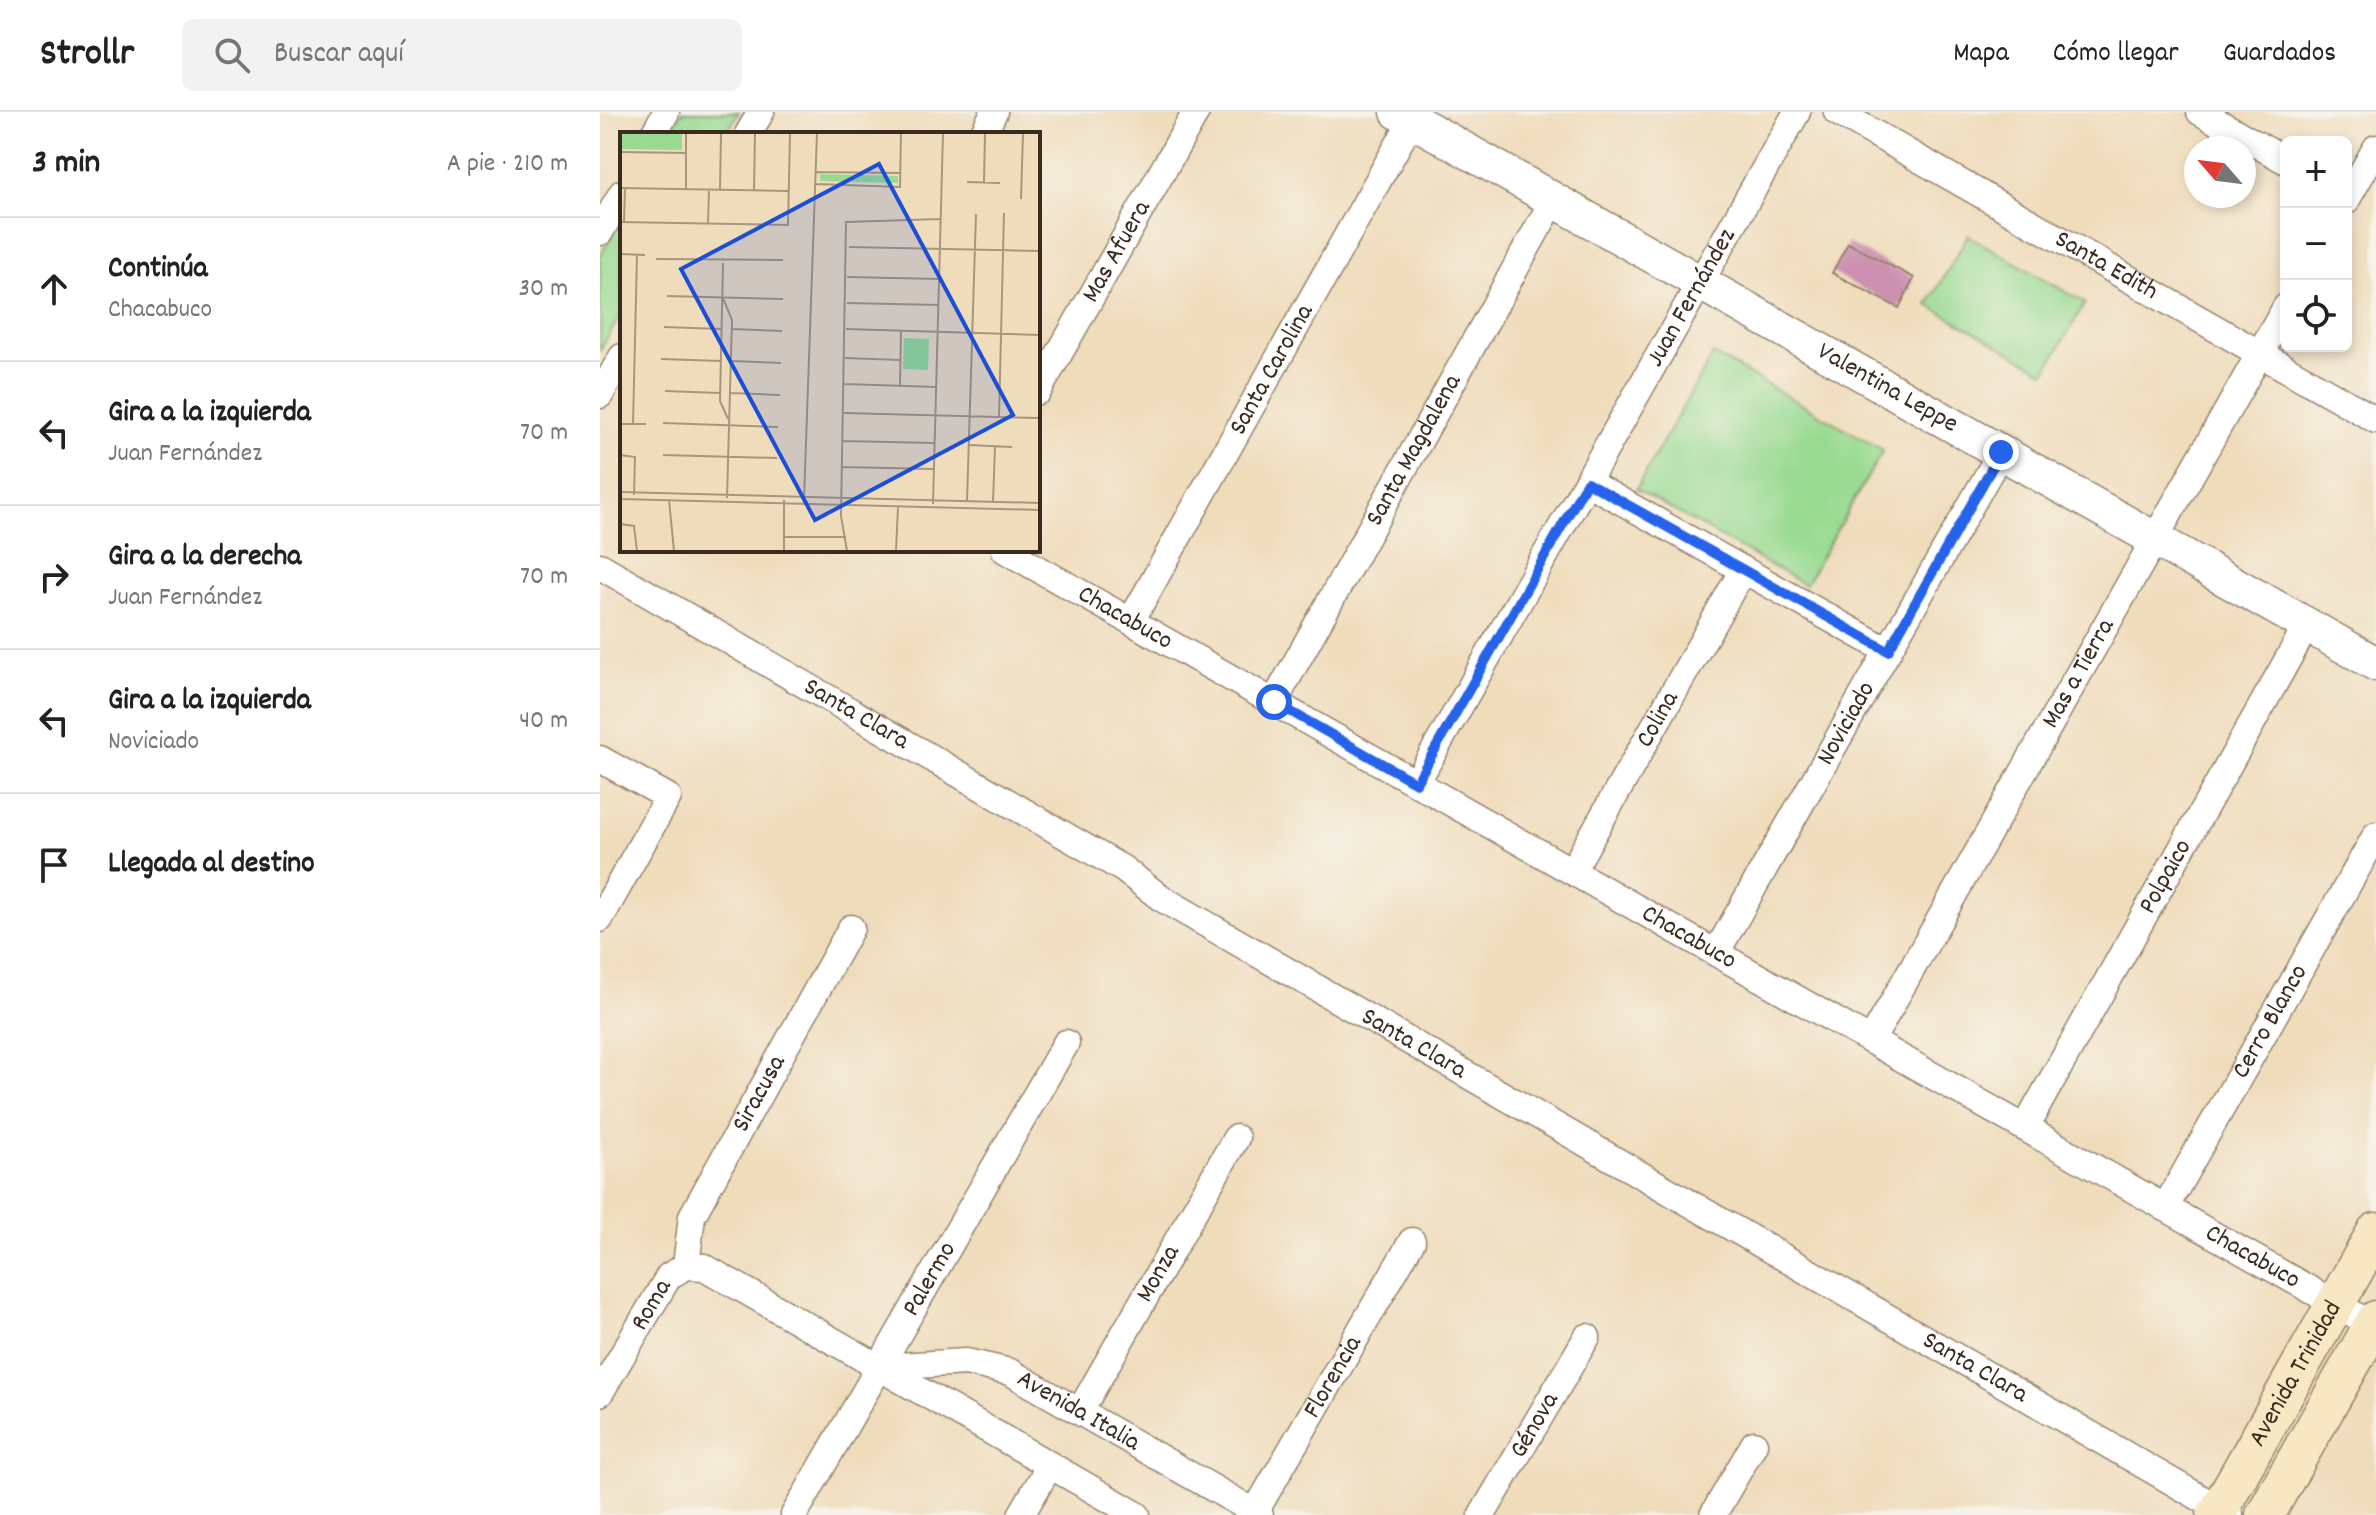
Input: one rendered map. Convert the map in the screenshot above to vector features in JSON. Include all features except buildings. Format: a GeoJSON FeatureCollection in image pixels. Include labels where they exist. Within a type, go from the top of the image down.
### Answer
{"type":"FeatureCollection","features":[{"type":"Feature","properties":{"kind":"main road","name":"Avenida Trinidad"},"geometry":{"type":"LineString","coordinates":[[2222,1513],[2376,1232]]}},
{"type":"Feature","properties":{"kind":"main road","name":"Avenida Trinidad"},"geometry":{"type":"LineString","coordinates":[[2265,1515],[2375,1324]]}},
{"type":"Feature","properties":{"kind":"street"},"geometry":{"type":"LineString","coordinates":[[655,132],[666,112]]}},
{"type":"Feature","properties":{"kind":"street"},"geometry":{"type":"LineString","coordinates":[[749,132],[761,112]]}},
{"type":"Feature","properties":{"kind":"street"},"geometry":{"type":"LineString","coordinates":[[984,132],[994,112]]}},
{"type":"Feature","properties":{"kind":"street","name":"Mas Afuera"},"geometry":{"type":"LineString","coordinates":[[1040,387],[1196,112]]}},
{"type":"Feature","properties":{"kind":"street","name":"Juan Fernández"},"geometry":{"type":"LineString","coordinates":[[1416,783],[1797,112]]}},
{"type":"Feature","properties":{"kind":"street","name":"Santa Edith"},"geometry":{"type":"LineString","coordinates":[[1837,112],[2376,420]]}},
{"type":"Feature","properties":{"kind":"street"},"geometry":{"type":"LineString","coordinates":[[2200,112],[2280,158]]}},
{"type":"Feature","properties":{"kind":"street","name":"Valentina Leppe"},"geometry":{"type":"LineString","coordinates":[[1405,116],[2376,664]]}},
{"type":"Feature","properties":{"kind":"street","name":"Santa Carolina"},"geometry":{"type":"LineString","coordinates":[[1131,621],[1405,116]]}},
{"type":"Feature","properties":{"kind":"street"},"geometry":{"type":"LineString","coordinates":[[2352,189],[2376,148]]}},
{"type":"Feature","properties":{"kind":"street"},"geometry":{"type":"LineString","coordinates":[[600,232],[620,197]]}},
{"type":"Feature","properties":{"kind":"street","name":"Santa Magdalena"},"geometry":{"type":"LineString","coordinates":[[1274,702],[1554,199]]}},
{"type":"Feature","properties":{"kind":"street","name":"Mas a Tierra"},"geometry":{"type":"LineString","coordinates":[[1871,1041],[2280,318]]}},
{"type":"Feature","properties":{"kind":"street"},"geometry":{"type":"LineString","coordinates":[[600,395],[620,360]]}},
{"type":"Feature","properties":{"kind":"street","name":"Noviciado"},"geometry":{"type":"LineString","coordinates":[[1716,953],[2001,452]]}},
{"type":"Feature","properties":{"kind":"street"},"geometry":{"type":"LineString","coordinates":[[1587,482],[1888,651]]}},
{"type":"Feature","properties":{"kind":"street","name":"Chacabuco"},"geometry":{"type":"LineString","coordinates":[[1009,552],[2375,1324]]}},
{"type":"Feature","properties":{"kind":"street","name":"Santa Clara"},"geometry":{"type":"LineString","coordinates":[[600,566],[1123,869],[1161,898],[2222,1513]]}},
{"type":"Feature","properties":{"kind":"street","name":"Colina"},"geometry":{"type":"LineString","coordinates":[[1572,871],[1743,570]]}},
{"type":"Feature","properties":{"kind":"street","name":"Polpaico"},"geometry":{"type":"LineString","coordinates":[[2025,1128],[2307,625]]}},
{"type":"Feature","properties":{"kind":"street"},"geometry":{"type":"LineString","coordinates":[[600,759],[668,797],[600,919]]}},
{"type":"Feature","properties":{"kind":"street","name":"Cerro Blanco"},"geometry":{"type":"LineString","coordinates":[[2165,1208],[2376,835]]}},
{"type":"Feature","properties":{"kind":"street","name":"Siracusa"},"geometry":{"type":"LineString","coordinates":[[686,1266],[688,1233],[696,1209],[851,928]]}},
{"type":"Feature","properties":{"kind":"street","name":"Palermo"},"geometry":{"type":"LineString","coordinates":[[794,1515],[1066,1043]]}},
{"type":"Feature","properties":{"kind":"street","name":"Monza"},"geometry":{"type":"LineString","coordinates":[[1080,1411],[1236,1138]]}},
{"type":"Feature","properties":{"kind":"street","name":"Florencia"},"geometry":{"type":"LineString","coordinates":[[1258,1513],[1412,1241]]}},
{"type":"Feature","properties":{"kind":"street"},"geometry":{"type":"LineString","coordinates":[[686,1266],[712,1271],[1137,1515]]}},
{"type":"Feature","properties":{"kind":"street","name":"Roma"},"geometry":{"type":"LineString","coordinates":[[600,1393],[663,1284],[671,1274],[686,1266]]}},
{"type":"Feature","properties":{"kind":"street","name":"Génova"},"geometry":{"type":"LineString","coordinates":[[1482,1515],[1587,1337]]}},
{"type":"Feature","properties":{"kind":"street","name":"Avenida Italia"},"geometry":{"type":"LineString","coordinates":[[880,1367],[946,1361],[986,1365],[1010,1372],[1258,1513]]}},
{"type":"Feature","properties":{"kind":"street"},"geometry":{"type":"LineString","coordinates":[[1713,1515],[1754,1444]]}},
{"type":"Feature","properties":{"kind":"street"},"geometry":{"type":"LineString","coordinates":[[1021,1515],[1050,1465]]}},
{"type":"Feature","properties":{"kind":"green space"},"geometry":{"type":"Polygon","coordinates":[[[681,112],[739,112],[727,132],[670,132],[681,112]]]}},
{"type":"Feature","properties":{"kind":"green space"},"geometry":{"type":"Polygon","coordinates":[[[620,221],[620,316],[600,350],[600,256],[620,221]]]}},
{"type":"Feature","properties":{"kind":"green space"},"geometry":{"type":"Polygon","coordinates":[[[1968,235],[2085,303],[2045,372],[1928,305],[1968,235]]]}},
{"type":"Feature","properties":{"kind":"green space"},"geometry":{"type":"Polygon","coordinates":[[[1713,354],[1883,450],[1805,585],[1636,489],[1713,354]]]}},
{"type":"Feature","properties":{"kind":"route"},"geometry":{"type":"LineString","coordinates":[[1274,702],[1416,783],[1587,482],[1888,651],[2001,452]]}}]}
